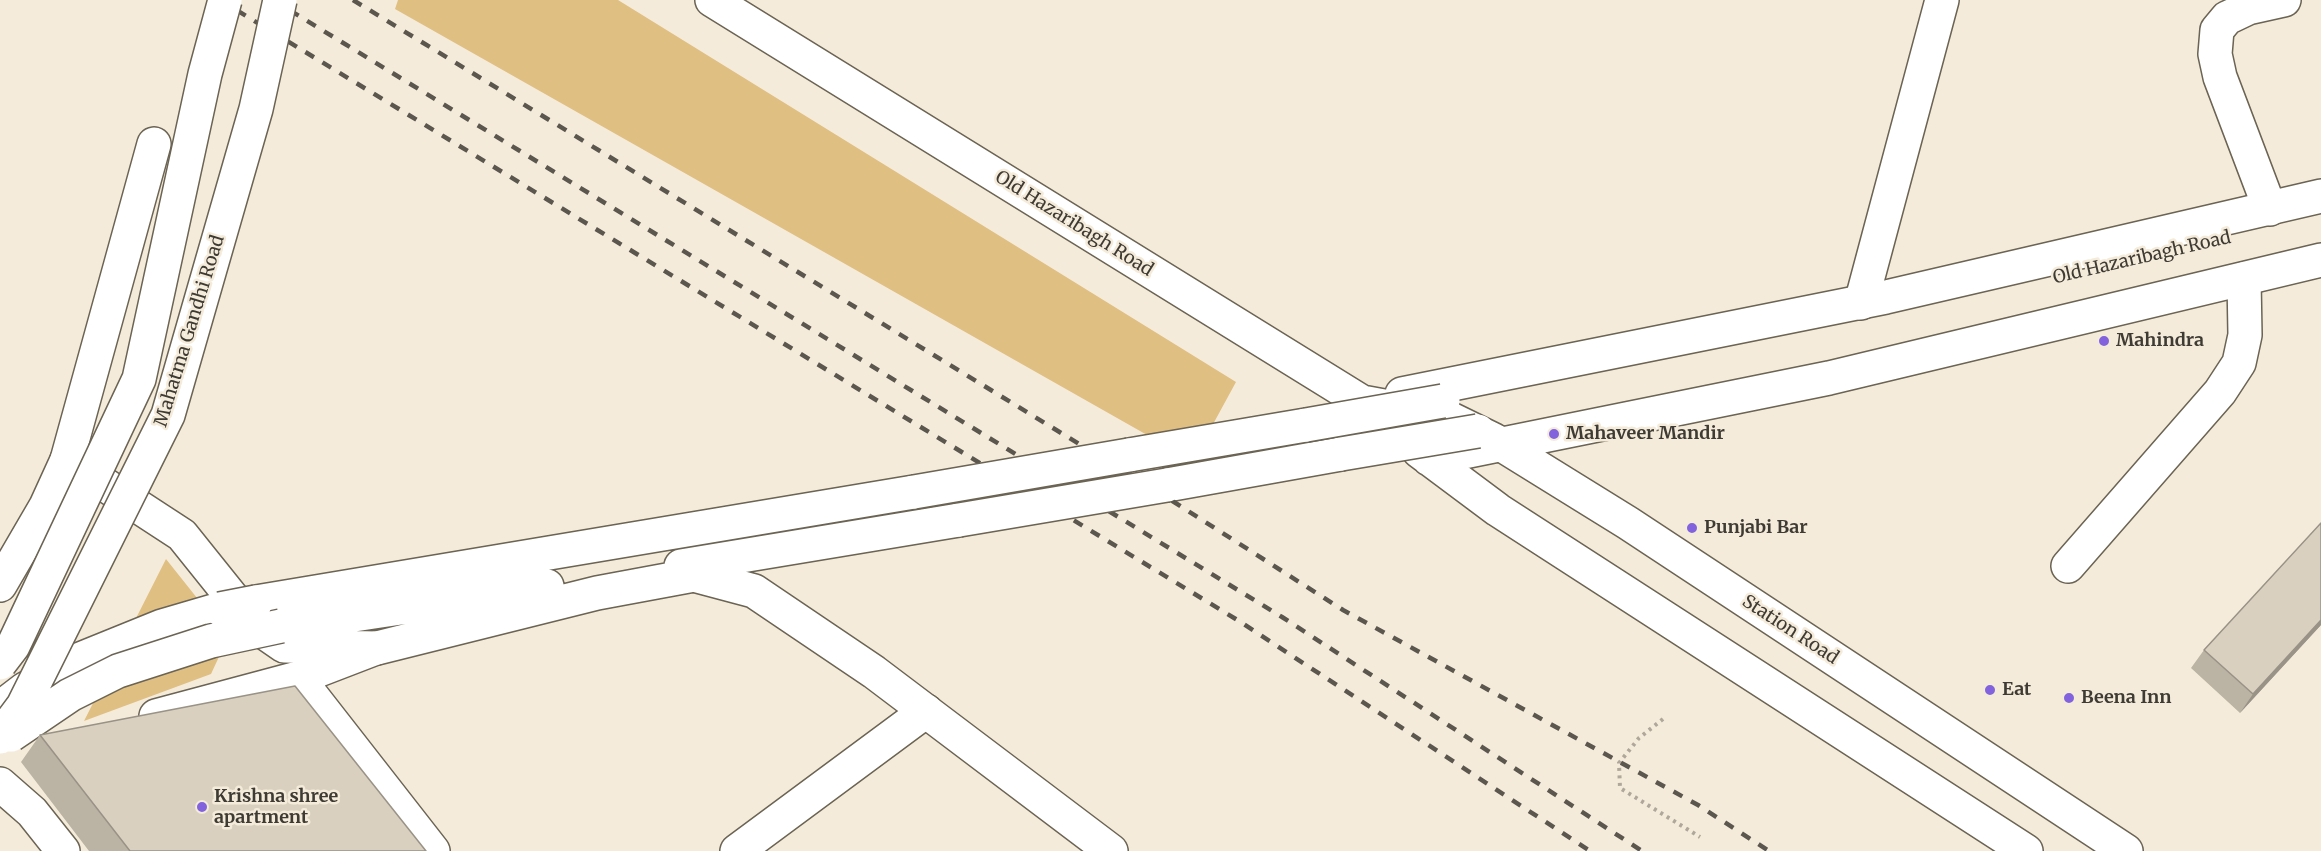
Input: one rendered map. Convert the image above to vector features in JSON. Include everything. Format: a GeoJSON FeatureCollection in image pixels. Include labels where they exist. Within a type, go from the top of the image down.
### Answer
{"type":"FeatureCollection","features":[{"type":"Feature","properties":{"kind":"main road","name":"Mahatma Gandhi Road"},"geometry":{"type":"LineString","coordinates":[[0,663],[13,646],[140,379],[205,74],[225,0]]}},
{"type":"Feature","properties":{"kind":"main road","name":"Mahatma Gandhi Road"},"geometry":{"type":"LineString","coordinates":[[0,737],[23,706],[168,415],[256,109],[280,0]]}},
{"type":"Feature","properties":{"kind":"main road","name":"Old Hazaribagh Road"},"geometry":{"type":"LineString","coordinates":[[712,0],[1362,402],[1446,410]]}},
{"type":"Feature","properties":{"kind":"main road"},"geometry":{"type":"LineString","coordinates":[[1861,303],[1942,0]]}},
{"type":"Feature","properties":{"kind":"main road"},"geometry":{"type":"LineString","coordinates":[[2270,209],[2220,77],[2215,54],[2217,30],[2227,18],[2248,8],[2284,0]]}},
{"type":"Feature","properties":{"kind":"main road"},"geometry":{"type":"LineString","coordinates":[[0,584],[46,506],[67,460],[154,144]]}},
{"type":"Feature","properties":{"kind":"main road"},"geometry":{"type":"LineString","coordinates":[[1362,402],[1861,303],[2321,196]]}},
{"type":"Feature","properties":{"kind":"main road","name":"Old Hazaribagh Road"},"geometry":{"type":"LineString","coordinates":[[0,708],[25,689],[78,660],[162,626],[256,602],[1306,425],[1446,410],[1626,369],[1963,300],[2321,216]]}},
{"type":"Feature","properties":{"kind":"main road"},"geometry":{"type":"LineString","coordinates":[[1429,459],[1489,438],[2321,245]]}},
{"type":"Feature","properties":{"kind":"main road"},"geometry":{"type":"LineString","coordinates":[[0,748],[16,730],[70,695],[118,671],[211,640],[281,626],[811,546],[1341,454],[1489,438],[1829,378],[2321,260]]}},
{"type":"Feature","properties":{"kind":"main road"},"geometry":{"type":"LineString","coordinates":[[2068,566],[2220,392],[2239,363],[2245,335],[2244,279]]}},
{"type":"Feature","properties":{"kind":"main road"},"geometry":{"type":"LineString","coordinates":[[1362,402],[1429,459],[1498,510],[2026,851]]}},
{"type":"Feature","properties":{"kind":"main road","name":"Station Road"},"geometry":{"type":"LineString","coordinates":[[1446,410],[1638,530],[2126,851]]}},
{"type":"Feature","properties":{"kind":"main road"},"geometry":{"type":"LineString","coordinates":[[67,460],[182,535],[255,626],[284,646],[377,648]]}},
{"type":"Feature","properties":{"kind":"main road"},"geometry":{"type":"LineString","coordinates":[[124,724],[298,678],[377,648],[597,593],[694,575],[754,591],[874,672],[1104,849]]}},
{"type":"Feature","properties":{"kind":"main road"},"geometry":{"type":"LineString","coordinates":[[298,678],[433,851]]}},
{"type":"Feature","properties":{"kind":"main road"},"geometry":{"type":"LineString","coordinates":[[737,851],[926,711]]}},
{"type":"Feature","properties":{"kind":"main road"},"geometry":{"type":"LineString","coordinates":[[0,730],[59,742]]}},
{"type":"Feature","properties":{"kind":"main road"},"geometry":{"type":"LineString","coordinates":[[0,784],[32,812],[63,851]]}},
{"type":"Feature","properties":{"kind":"path"},"geometry":{"type":"LineString","coordinates":[[1663,719],[1639,738],[1619,763],[1620,788],[1700,837]]}},
{"type":"Feature","properties":{"kind":"shaded area"},"geometry":{"type":"Polygon","coordinates":[[[398,0],[618,0],[1236,382],[1193,461],[395,9],[398,0]]]}},
{"type":"Feature","properties":{"kind":"shaded area"},"geometry":{"type":"Polygon","coordinates":[[[166,559],[201,603],[224,646],[211,674],[84,721],[166,559]]]}},
{"type":"Feature","properties":{"kind":"building"},"geometry":{"type":"Polygon","coordinates":[[[2321,523],[2321,620],[2253,694],[2204,650],[2321,523]]]}},
{"type":"Feature","properties":{"kind":"building","name":"Krishna shree apartment"},"geometry":{"type":"Polygon","coordinates":[[[295,686],[426,851],[130,851],[40,735],[295,686]]]}},
{"type":"Feature","properties":{"kind":"railway"},"geometry":{"type":"LineString","coordinates":[[220,0],[1239,621],[1590,851]]}},
{"type":"Feature","properties":{"kind":"railway"},"geometry":{"type":"LineString","coordinates":[[273,0],[1282,617],[1642,851]]}},
{"type":"Feature","properties":{"kind":"railway"},"geometry":{"type":"LineString","coordinates":[[353,0],[1174,502],[1343,610],[1698,805],[1769,851]]}},
{"type":"Feature","properties":{"kind":"place","name":"Mahindra"},"geometry":{"type":"Point","coordinates":[2104,341]}},
{"type":"Feature","properties":{"kind":"place","name":"Mahaveer Mandir"},"geometry":{"type":"Point","coordinates":[1554,434]}},
{"type":"Feature","properties":{"kind":"place","name":"Punjabi Bar"},"geometry":{"type":"Point","coordinates":[1692,528]}},
{"type":"Feature","properties":{"kind":"place","name":"Eat"},"geometry":{"type":"Point","coordinates":[1990,690]}},
{"type":"Feature","properties":{"kind":"place","name":"Beena Inn"},"geometry":{"type":"Point","coordinates":[2069,698]}},
{"type":"Feature","properties":{"kind":"place","name":"Krishna shree apartment"},"geometry":{"type":"Point","coordinates":[202,807]}}]}
